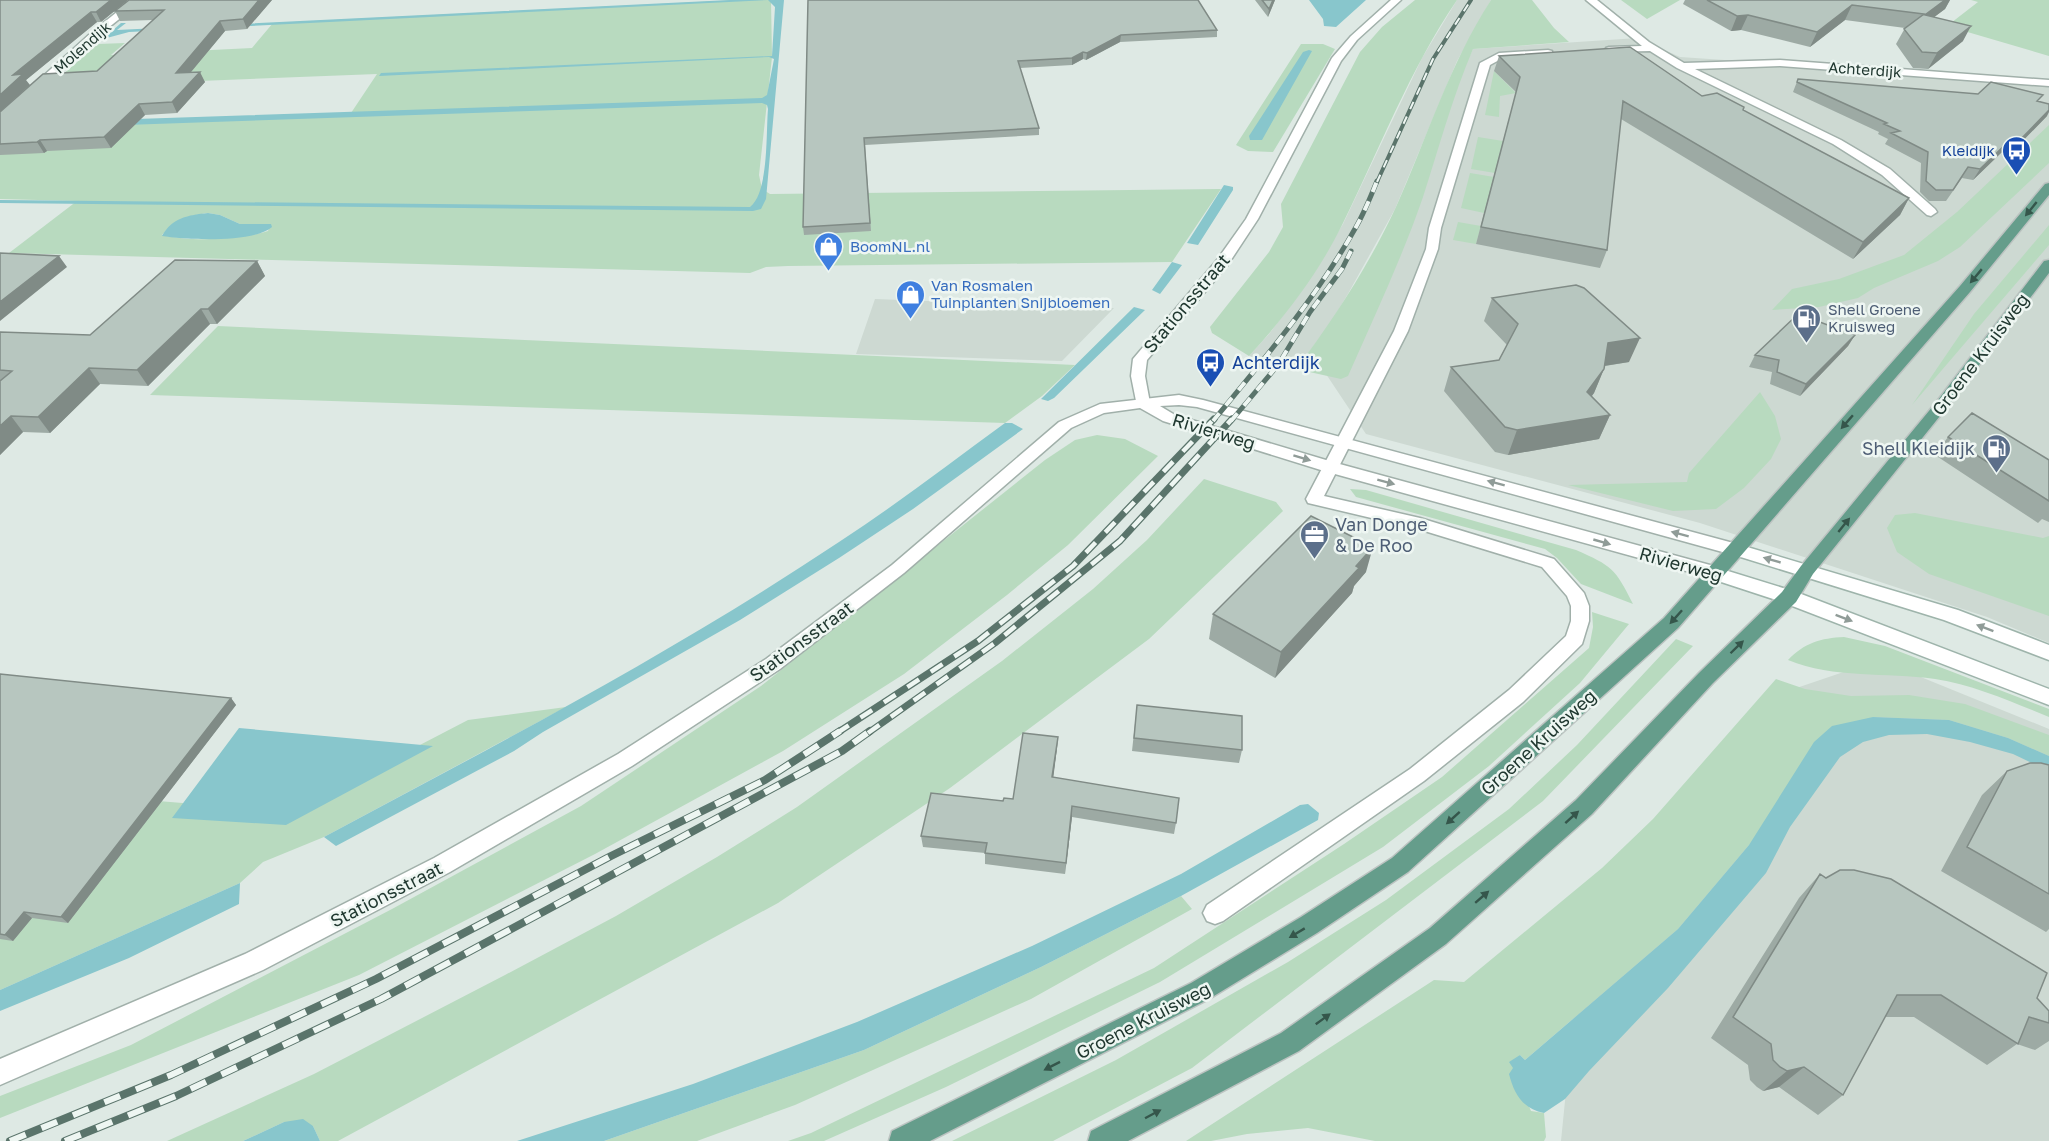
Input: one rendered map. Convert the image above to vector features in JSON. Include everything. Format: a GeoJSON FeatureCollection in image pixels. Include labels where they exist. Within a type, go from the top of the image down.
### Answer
{"type":"FeatureCollection","features":[{"type":"Feature","properties":{"kind":"main road","name":"Groene Kruisweg"},"geometry":{"type":"LineString","coordinates":[[902,1141],[1200,991],[1309,925],[1401,865],[1671,623],[1965,288],[2049,187]]}},
{"type":"Feature","properties":{"kind":"main road","name":"Groene Kruisweg"},"geometry":{"type":"LineString","coordinates":[[1101,1141],[1290,1042],[1438,936],[1584,807],[1706,678],[1789,597],[1807,570],[1943,404],[2049,264]]}},
{"type":"Feature","properties":{"kind":"street","name":"Molendijk"},"geometry":{"type":"LineString","coordinates":[[0,121],[95,34],[138,0]]}},
{"type":"Feature","properties":{"kind":"street","name":"Stationsstraat"},"geometry":{"type":"LineString","coordinates":[[0,1072],[254,962],[442,865],[625,760],[773,664],[897,569],[1065,425],[1100,409],[1142,403],[1138,376],[1140,359],[1222,263],[1252,219],[1336,60],[1354,38],[1396,0]]}},
{"type":"Feature","properties":{"kind":"street"},"geometry":{"type":"LineString","coordinates":[[1591,0],[1652,48],[1681,66],[1838,142],[1886,172],[1931,212]]}},
{"type":"Feature","properties":{"kind":"street"},"geometry":{"type":"LineString","coordinates":[[1593,51],[1652,48]]}},
{"type":"Feature","properties":{"kind":"street"},"geometry":{"type":"LineString","coordinates":[[1215,913],[1417,775],[1516,696],[1575,639],[1580,621],[1580,606],[1575,593],[1548,563],[1454,533],[1314,499],[1401,331],[1432,249],[1435,228],[1485,63],[1499,56],[1558,53]]}},
{"type":"Feature","properties":{"kind":"street","name":"Achterdijk"},"geometry":{"type":"LineString","coordinates":[[1681,66],[1780,63],[2049,83]]}},
{"type":"Feature","properties":{"kind":"street","name":"Rivierweg"},"geometry":{"type":"LineString","coordinates":[[1142,403],[1179,400],[1343,441],[1807,570],[1951,615],[2049,653]]}},
{"type":"Feature","properties":{"kind":"street","name":"Rivierweg"},"geometry":{"type":"LineString","coordinates":[[1142,403],[1169,418],[1330,467],[1715,573],[1789,597],[2049,697]]}},
{"type":"Feature","properties":{"kind":"shaded area"},"geometry":{"type":"Polygon","coordinates":[[[1457,0],[1491,0],[1457,61],[1395,209],[1349,292],[1330,324],[1296,369],[1249,356],[1269,334],[1307,283],[1343,224],[1422,58],[1457,0]]]}},
{"type":"Feature","properties":{"kind":"shaded area"},"geometry":{"type":"Polygon","coordinates":[[[1638,38],[1680,57],[2049,82],[2049,643],[1987,617],[1700,523],[1366,434],[1320,365],[1473,49],[1638,38]]]}},
{"type":"Feature","properties":{"kind":"shaded area"},"geometry":{"type":"Polygon","coordinates":[[[875,299],[1114,308],[1062,361],[856,354],[875,299]]]}},
{"type":"Feature","properties":{"kind":"shaded area"},"geometry":{"type":"Polygon","coordinates":[[[1879,660],[2049,729],[2049,1141],[1561,1141],[1581,941],[1773,696],[1879,660]]]}},
{"type":"Feature","properties":{"kind":"green space"},"geometry":{"type":"Polygon","coordinates":[[[771,0],[772,57],[759,175],[762,189],[770,194],[1221,189],[1172,262],[788,266],[766,267],[750,273],[9,253],[77,201],[0,199],[0,125],[351,113],[377,74],[48,87],[98,44],[125,43],[111,55],[252,48],[273,23],[771,0]],[[208,213],[187,217],[172,225],[162,235],[187,239],[229,238],[268,231],[271,224],[240,224],[220,215],[208,213]]]}},
{"type":"Feature","properties":{"kind":"green space"},"geometry":{"type":"Polygon","coordinates":[[[1415,0],[1457,0],[1410,81],[1324,259],[1276,326],[1249,356],[1212,333],[1210,327],[1269,252],[1283,227],[1281,204],[1360,52],[1382,27],[1415,0]]]}},
{"type":"Feature","properties":{"kind":"green space"},"geometry":{"type":"Polygon","coordinates":[[[1491,0],[1532,0],[1554,28],[1569,42],[1473,49],[1452,104],[1415,220],[1348,376],[1341,379],[1296,369],[1363,271],[1396,207],[1463,49],[1491,0]]]}},
{"type":"Feature","properties":{"kind":"green space"},"geometry":{"type":"Polygon","coordinates":[[[1621,0],[1680,0],[1647,19],[1621,0]]]}},
{"type":"Feature","properties":{"kind":"green space"},"geometry":{"type":"Polygon","coordinates":[[[1971,0],[2049,0],[2049,56],[1947,26],[1978,2],[1971,0]]]}},
{"type":"Feature","properties":{"kind":"green space"},"geometry":{"type":"Polygon","coordinates":[[[1301,44],[1323,44],[1335,49],[1273,152],[1248,151],[1236,145],[1301,44]]]}},
{"type":"Feature","properties":{"kind":"green space"},"geometry":{"type":"Polygon","coordinates":[[[1494,71],[1516,93],[1500,96],[1499,117],[1485,115],[1494,71]]]}},
{"type":"Feature","properties":{"kind":"green space"},"geometry":{"type":"Polygon","coordinates":[[[2049,125],[2049,163],[1960,247],[1938,261],[1874,288],[1858,298],[1819,307],[1772,310],[1792,289],[1839,279],[1904,255],[1957,212],[2049,125]]]}},
{"type":"Feature","properties":{"kind":"green space"},"geometry":{"type":"Polygon","coordinates":[[[1478,137],[1503,141],[1495,173],[1471,169],[1478,137]]]}},
{"type":"Feature","properties":{"kind":"green space"},"geometry":{"type":"Polygon","coordinates":[[[1470,173],[1494,177],[1484,213],[1461,208],[1470,173]]]}},
{"type":"Feature","properties":{"kind":"green space"},"geometry":{"type":"Polygon","coordinates":[[[1458,222],[1481,226],[1476,244],[1453,240],[1458,222]]]}},
{"type":"Feature","properties":{"kind":"green space"},"geometry":{"type":"Polygon","coordinates":[[[2049,225],[2049,245],[1912,405],[1974,314],[2049,225]]]}},
{"type":"Feature","properties":{"kind":"green space"},"geometry":{"type":"Polygon","coordinates":[[[218,326],[1075,365],[1042,396],[1005,423],[150,395],[218,326]]]}},
{"type":"Feature","properties":{"kind":"green space"},"geometry":{"type":"Polygon","coordinates":[[[1760,392],[1775,416],[1781,439],[1771,459],[1744,488],[1716,509],[1673,511],[1568,485],[1687,482],[1689,473],[1760,392]]]}},
{"type":"Feature","properties":{"kind":"green space"},"geometry":{"type":"Polygon","coordinates":[[[1097,435],[1125,439],[1158,456],[1068,545],[1007,595],[904,674],[783,751],[595,854],[359,975],[0,1118],[0,1096],[131,1045],[392,909],[581,806],[761,686],[1045,460],[1075,440],[1097,435]]]}},
{"type":"Feature","properties":{"kind":"green space"},"geometry":{"type":"Polygon","coordinates":[[[1204,479],[1276,502],[1283,511],[1149,639],[950,788],[778,903],[338,1141],[320,1141],[313,1126],[284,1122],[243,1141],[167,1141],[314,1074],[505,975],[616,916],[797,807],[1002,661],[1093,589],[1147,540],[1204,479]]]}},
{"type":"Feature","properties":{"kind":"green space"},"geometry":{"type":"Polygon","coordinates":[[[1350,489],[1366,490],[1576,550],[1598,560],[1617,575],[1633,604],[1581,584],[1557,558],[1545,549],[1356,497],[1350,489]]]}},
{"type":"Feature","properties":{"kind":"green space"},"geometry":{"type":"Polygon","coordinates":[[[1915,513],[2043,538],[2049,536],[2049,616],[1929,574],[1897,552],[1887,528],[1895,515],[1915,513]]]}},
{"type":"Feature","properties":{"kind":"green space"},"geometry":{"type":"Polygon","coordinates":[[[1592,612],[1629,624],[1580,683],[1489,766],[1383,847],[1160,982],[946,1087],[824,1141],[788,1141],[811,1133],[1154,968],[1344,844],[1442,777],[1589,648],[1593,627],[1592,612]]]}},
{"type":"Feature","properties":{"kind":"green space"},"geometry":{"type":"Polygon","coordinates":[[[1844,637],[1885,646],[2049,709],[2049,717],[1964,685],[1917,677],[1842,673],[1788,660],[1800,649],[1813,642],[1844,637]]]}},
{"type":"Feature","properties":{"kind":"green space"},"geometry":{"type":"Polygon","coordinates":[[[1676,639],[1693,646],[1543,801],[1192,1068],[1053,1141],[952,1141],[1116,1060],[1288,962],[1386,900],[1509,809],[1577,745],[1676,639]]]}},
{"type":"Feature","properties":{"kind":"green space"},"geometry":{"type":"Polygon","coordinates":[[[1776,679],[1805,689],[1851,696],[1909,695],[1965,704],[2049,735],[2049,756],[2008,738],[1949,720],[1873,717],[1749,845],[1678,929],[1525,1060],[1520,1055],[1513,1068],[1531,1111],[1544,1113],[1546,1137],[1544,1141],[1375,1141],[1308,1128],[1247,1134],[1211,1141],[1186,1141],[1434,980],[1464,982],[1602,868],[1653,819],[1776,679]]]}},
{"type":"Feature","properties":{"kind":"green space"},"geometry":{"type":"Polygon","coordinates":[[[566,707],[324,837],[263,862],[240,883],[0,990],[0,926],[158,801],[291,812],[468,720],[566,707]]]}},
{"type":"Feature","properties":{"kind":"green space"},"geometry":{"type":"Polygon","coordinates":[[[1181,896],[1192,909],[1031,999],[795,1105],[697,1141],[604,1141],[864,1050],[1041,967],[1181,896]]]}},
{"type":"Feature","properties":{"kind":"water"},"geometry":{"type":"Polygon","coordinates":[[[768,0],[129,32],[103,39],[121,23],[126,23],[117,30],[768,0]]]}},
{"type":"Feature","properties":{"kind":"water"},"geometry":{"type":"Polygon","coordinates":[[[768,0],[784,0],[766,199],[761,209],[753,211],[0,203],[0,200],[750,207],[761,189],[764,176],[768,109],[767,105],[762,103],[9,129],[16,123],[762,98],[767,95],[774,59],[769,57],[379,76],[381,73],[772,56],[775,7],[768,0]]]}},
{"type":"Feature","properties":{"kind":"water"},"geometry":{"type":"Polygon","coordinates":[[[1309,0],[1366,0],[1336,27],[1324,26],[1323,19],[1309,0]]]}},
{"type":"Feature","properties":{"kind":"water"},"geometry":{"type":"Polygon","coordinates":[[[1312,51],[1262,140],[1250,140],[1249,136],[1303,52],[1312,51]]]}},
{"type":"Feature","properties":{"kind":"water"},"geometry":{"type":"Polygon","coordinates":[[[1224,185],[1233,187],[1233,190],[1198,245],[1187,243],[1224,185]]]}},
{"type":"Feature","properties":{"kind":"water"},"geometry":{"type":"Polygon","coordinates":[[[208,213],[220,215],[240,224],[271,224],[272,227],[251,236],[236,238],[187,239],[162,236],[176,221],[208,213]]]}},
{"type":"Feature","properties":{"kind":"water"},"geometry":{"type":"Polygon","coordinates":[[[1172,262],[1182,265],[1160,294],[1152,290],[1172,262]]]}},
{"type":"Feature","properties":{"kind":"water"},"geometry":{"type":"Polygon","coordinates":[[[1134,307],[1145,310],[1054,398],[1048,401],[1041,399],[1134,307]]]}},
{"type":"Feature","properties":{"kind":"water"},"geometry":{"type":"Polygon","coordinates":[[[1005,423],[1012,423],[1023,429],[913,509],[740,620],[543,732],[514,751],[336,846],[324,837],[585,696],[713,621],[860,528],[1005,423]]]}},
{"type":"Feature","properties":{"kind":"water"},"geometry":{"type":"Polygon","coordinates":[[[1873,717],[1949,720],[2008,738],[2049,756],[2049,771],[2013,754],[1970,742],[1927,734],[1889,735],[1863,742],[1840,757],[1790,827],[1766,873],[1668,988],[1565,1099],[1544,1113],[1530,1108],[1520,1100],[1509,1074],[1513,1068],[1509,1062],[1520,1055],[1525,1060],[1678,929],[1749,845],[1814,742],[1832,726],[1873,717]]]}},
{"type":"Feature","properties":{"kind":"water"},"geometry":{"type":"Polygon","coordinates":[[[239,728],[433,746],[286,825],[172,818],[239,728]]]}},
{"type":"Feature","properties":{"kind":"water"},"geometry":{"type":"Polygon","coordinates":[[[1308,804],[1319,813],[1318,820],[1181,896],[1041,967],[864,1050],[604,1141],[517,1141],[693,1084],[857,1022],[1032,946],[1181,874],[1300,805],[1308,804]]]}},
{"type":"Feature","properties":{"kind":"water"},"geometry":{"type":"Polygon","coordinates":[[[240,883],[239,904],[129,958],[0,1011],[0,990],[240,883]]]}},
{"type":"Feature","properties":{"kind":"water"},"geometry":{"type":"Polygon","coordinates":[[[303,1119],[313,1126],[320,1141],[243,1141],[284,1122],[303,1119]]]}},
{"type":"Feature","properties":{"kind":"building"},"geometry":{"type":"Polygon","coordinates":[[[0,0],[111,0],[96,12],[91,12],[13,75],[23,74],[0,95],[0,0]]]}},
{"type":"Feature","properties":{"kind":"building"},"geometry":{"type":"Polygon","coordinates":[[[129,0],[259,0],[243,19],[220,21],[176,73],[200,72],[172,102],[139,104],[104,137],[0,144],[0,112],[43,74],[97,71],[164,10],[115,11],[129,0]]]}},
{"type":"Feature","properties":{"kind":"building"},"geometry":{"type":"Polygon","coordinates":[[[808,0],[1198,0],[1217,30],[1121,35],[1087,53],[1083,52],[1072,58],[1018,61],[1039,128],[864,138],[870,223],[803,227],[808,0]]]}},
{"type":"Feature","properties":{"kind":"building"},"geometry":{"type":"Polygon","coordinates":[[[1262,0],[1273,0],[1269,9],[1262,0]]]}},
{"type":"Feature","properties":{"kind":"building"},"geometry":{"type":"Polygon","coordinates":[[[1707,0],[1945,0],[1925,15],[1971,26],[1937,53],[1922,52],[1904,29],[1924,14],[1852,5],[1817,32],[1748,15],[1737,16],[1707,0]]]}},
{"type":"Feature","properties":{"kind":"building"},"geometry":{"type":"Polygon","coordinates":[[[1630,47],[1702,96],[1717,93],[1744,107],[1743,110],[1909,198],[1863,242],[1623,101],[1607,250],[1481,227],[1520,77],[1499,56],[1630,47]]]}},
{"type":"Feature","properties":{"kind":"building"},"geometry":{"type":"Polygon","coordinates":[[[1798,79],[1978,94],[1991,82],[2043,95],[2037,101],[2049,104],[2049,110],[2017,143],[2009,141],[1980,169],[1968,167],[1953,190],[1936,190],[1926,181],[1928,152],[1891,133],[1900,131],[1884,124],[1887,123],[1797,82],[1798,79]]]}},
{"type":"Feature","properties":{"kind":"building"},"geometry":{"type":"Polygon","coordinates":[[[0,253],[59,256],[0,302],[0,253]]]}},
{"type":"Feature","properties":{"kind":"building"},"geometry":{"type":"Polygon","coordinates":[[[175,260],[257,261],[208,309],[201,309],[137,370],[89,368],[38,417],[11,416],[0,426],[0,381],[12,371],[0,370],[0,332],[90,335],[175,260]]]}},
{"type":"Feature","properties":{"kind":"building"},"geometry":{"type":"Polygon","coordinates":[[[1576,285],[1584,288],[1640,338],[1608,343],[1604,369],[1587,392],[1610,415],[1517,430],[1505,427],[1451,367],[1499,360],[1518,324],[1492,298],[1576,285]]]}},
{"type":"Feature","properties":{"kind":"building"},"geometry":{"type":"Polygon","coordinates":[[[1798,314],[1855,335],[1806,384],[1777,372],[1779,360],[1755,355],[1798,314]]]}},
{"type":"Feature","properties":{"kind":"building"},"geometry":{"type":"Polygon","coordinates":[[[1972,413],[2049,460],[2049,501],[1948,437],[1972,413]]]}},
{"type":"Feature","properties":{"kind":"building"},"geometry":{"type":"Polygon","coordinates":[[[1311,516],[1373,547],[1356,566],[1359,568],[1281,652],[1213,614],[1311,516]]]}},
{"type":"Feature","properties":{"kind":"building"},"geometry":{"type":"Polygon","coordinates":[[[0,674],[231,698],[61,917],[24,912],[5,935],[0,934],[0,674]]]}},
{"type":"Feature","properties":{"kind":"building"},"geometry":{"type":"Polygon","coordinates":[[[1137,705],[1242,716],[1242,750],[1134,738],[1137,705]]]}},
{"type":"Feature","properties":{"kind":"building"},"geometry":{"type":"Polygon","coordinates":[[[1023,733],[1058,737],[1052,777],[1179,798],[1176,823],[1072,806],[1066,863],[985,853],[987,843],[921,836],[931,793],[1003,801],[1004,798],[1013,799],[1023,733]]]}},
{"type":"Feature","properties":{"kind":"building"},"geometry":{"type":"Polygon","coordinates":[[[2030,763],[2049,765],[2049,894],[1967,847],[2007,771],[2030,763]]]}},
{"type":"Feature","properties":{"kind":"building"},"geometry":{"type":"Polygon","coordinates":[[[1840,870],[1854,870],[1891,879],[2047,973],[2037,998],[2049,1011],[2049,1023],[2029,1017],[2018,1044],[1941,995],[1897,995],[1843,1095],[1804,1067],[1787,1071],[1780,1067],[1773,1060],[1771,1044],[1733,1017],[1820,874],[1826,878],[1840,870]]]}},
{"type":"Feature","properties":{"kind":"railway"},"geometry":{"type":"LineString","coordinates":[[1377,182],[1433,59],[1471,0]]}},
{"type":"Feature","properties":{"kind":"railway"},"geometry":{"type":"LineString","coordinates":[[1213,421],[1289,327],[1324,278],[1359,222],[1377,181]]}},
{"type":"Feature","properties":{"kind":"railway"},"geometry":{"type":"LineString","coordinates":[[1231,421],[1278,365],[1310,312],[1342,269],[1351,251]]}},
{"type":"Feature","properties":{"kind":"railway"},"geometry":{"type":"LineString","coordinates":[[837,733],[978,641],[1073,566],[1214,419]]}},
{"type":"Feature","properties":{"kind":"railway"},"geometry":{"type":"LineString","coordinates":[[868,733],[995,643],[1120,541],[1232,419]]}},
{"type":"Feature","properties":{"kind":"railway"},"geometry":{"type":"LineString","coordinates":[[10,1141],[171,1075],[376,979],[611,856],[765,780],[840,731]]}},
{"type":"Feature","properties":{"kind":"railway"},"geometry":{"type":"LineString","coordinates":[[65,1141],[176,1096],[381,999],[842,751],[870,731]]}},
{"type":"Feature","properties":{"kind":"place","name":"Kleidijk"},"geometry":{"type":"Point","coordinates":[2016,176]}},
{"type":"Feature","properties":{"kind":"place","name":"BoomNL.nl"},"geometry":{"type":"Point","coordinates":[829,272]}},
{"type":"Feature","properties":{"kind":"place","name":"Van Rosmalen Tuinplanten Snijbloemen"},"geometry":{"type":"Point","coordinates":[910,320]}},
{"type":"Feature","properties":{"kind":"place","name":"Shell Groene Kruisweg"},"geometry":{"type":"Point","coordinates":[1807,344]}},
{"type":"Feature","properties":{"kind":"place","name":"Achterdijk"},"geometry":{"type":"Point","coordinates":[1211,388]}},
{"type":"Feature","properties":{"kind":"place","name":"Shell Kleidijk"},"geometry":{"type":"Point","coordinates":[1996,474]}},
{"type":"Feature","properties":{"kind":"place","name":"Van Donge & De Roo"},"geometry":{"type":"Point","coordinates":[1314,560]}}]}
